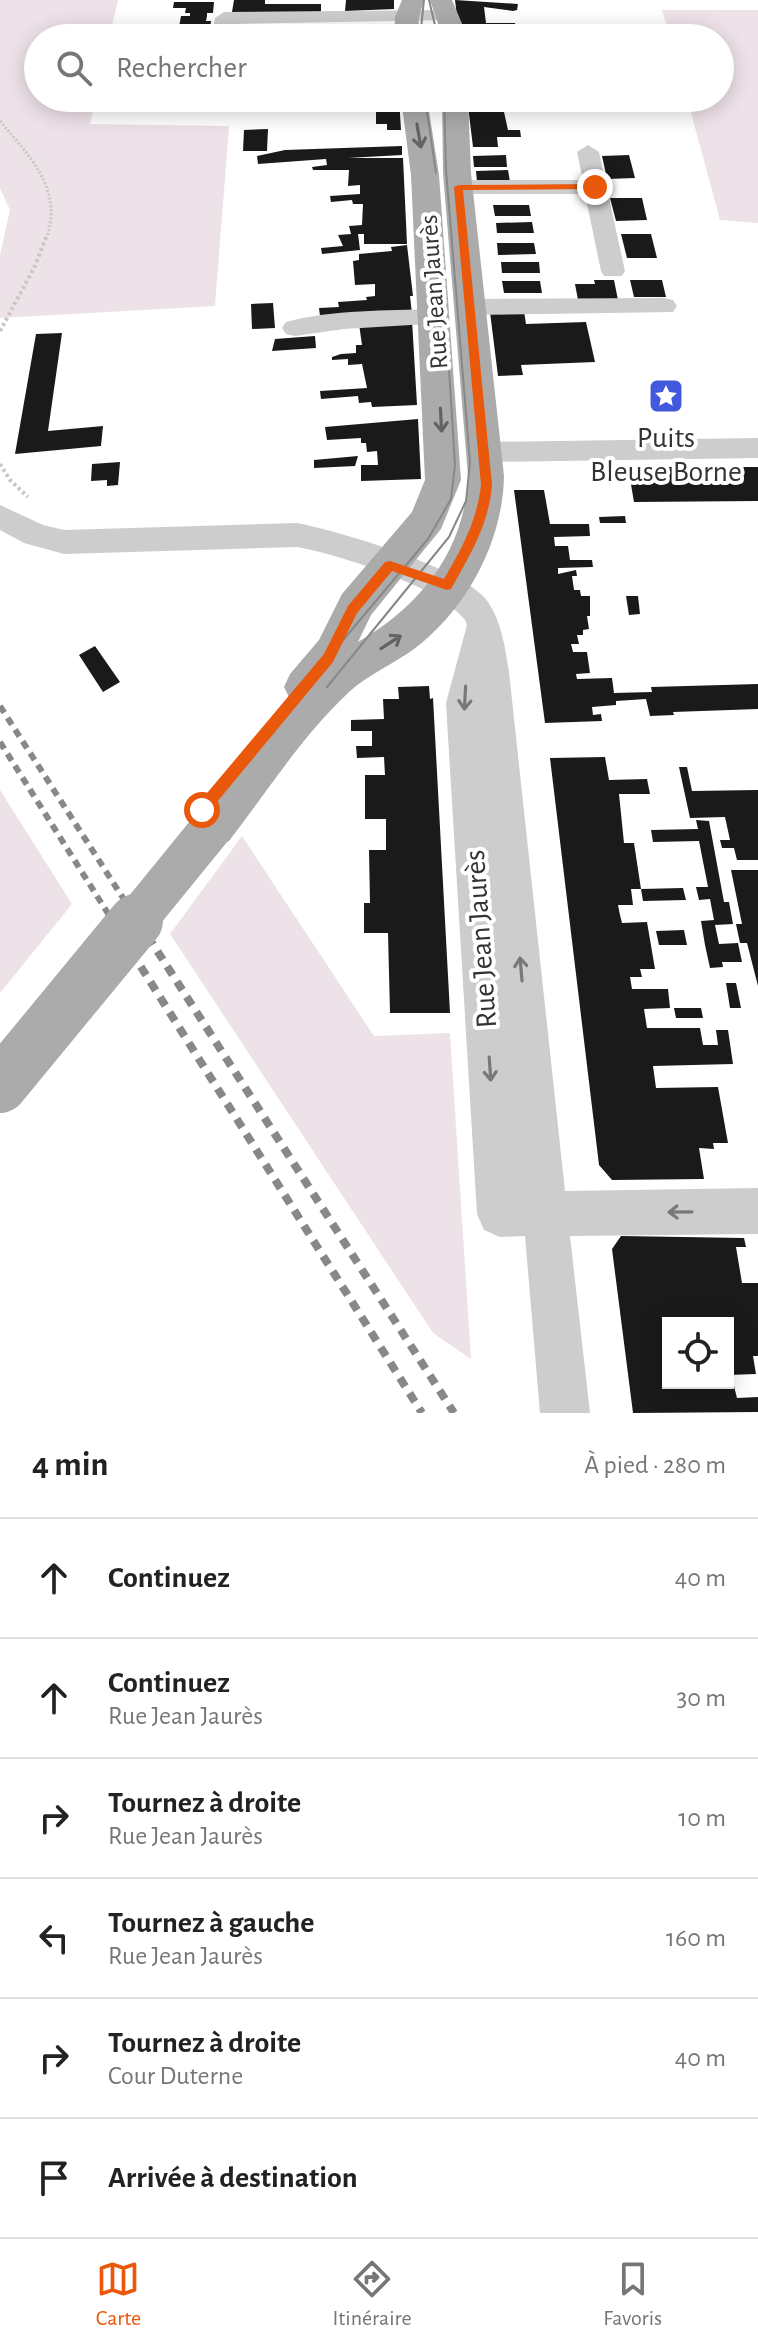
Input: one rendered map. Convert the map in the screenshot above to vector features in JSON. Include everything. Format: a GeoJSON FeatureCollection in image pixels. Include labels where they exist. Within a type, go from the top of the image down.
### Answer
{"type":"FeatureCollection","features":[{"type":"Feature","properties":{"kind":"main road","name":"Rue Jean Jaurès"},"geometry":{"type":"LineString","coordinates":[[328,672],[352,610],[428,519],[443,480],[425,175],[416,112]]}},
{"type":"Feature","properties":{"kind":"main road","name":"Rue Jean Jaurès"},"geometry":{"type":"LineString","coordinates":[[328,672],[408,630],[447,585],[467,553],[483,512],[487,485],[459,187],[456,112]]}},
{"type":"Feature","properties":{"kind":"main road"},"geometry":{"type":"LineString","coordinates":[[0,1086],[208,818],[328,672]]}},
{"type":"Feature","properties":{"kind":"main road"},"geometry":{"type":"LineString","coordinates":[[0,1048],[208,818]]}},
{"type":"Feature","properties":{"kind":"street"},"geometry":{"type":"LineString","coordinates":[[224,19],[446,18]]}},
{"type":"Feature","properties":{"kind":"street"},"geometry":{"type":"LineString","coordinates":[[588,152],[613,271]]}},
{"type":"Feature","properties":{"kind":"street"},"geometry":{"type":"LineString","coordinates":[[459,187],[595,187]]}},
{"type":"Feature","properties":{"kind":"street"},"geometry":{"type":"LineString","coordinates":[[470,307],[664,306]]}},
{"type":"Feature","properties":{"kind":"street"},"geometry":{"type":"LineString","coordinates":[[295,328],[344,321],[435,317]]}},
{"type":"Feature","properties":{"kind":"street"},"geometry":{"type":"LineString","coordinates":[[484,452],[758,448]]}},
{"type":"Feature","properties":{"kind":"street"},"geometry":{"type":"LineString","coordinates":[[0,516],[35,535],[64,542],[297,535],[322,540],[390,565]]}},
{"type":"Feature","properties":{"kind":"street","name":"Rue Jean Jaurès"},"geometry":{"type":"LineString","coordinates":[[390,565],[447,585],[473,604],[483,622],[463,703],[500,1214],[544,1214]]}},
{"type":"Feature","properties":{"kind":"street"},"geometry":{"type":"LineString","coordinates":[[565,1413],[544,1214],[758,1211]]}},
{"type":"Feature","properties":{"kind":"path"},"geometry":{"type":"LineString","coordinates":[[0,121],[38,168],[50,191],[53,209],[50,226],[38,254],[0,331]]}},
{"type":"Feature","properties":{"kind":"shaded area"},"geometry":{"type":"Polygon","coordinates":[[[0,0],[118,0],[112,24],[24,24],[24,112],[93,112],[90,124],[229,126],[215,306],[0,318],[0,255],[10,210],[0,188],[0,0]]]}},
{"type":"Feature","properties":{"kind":"shaded area"},"geometry":{"type":"Polygon","coordinates":[[[662,10],[758,10],[758,223],[720,220],[691,112],[734,112],[734,24],[666,24],[662,10]]]}},
{"type":"Feature","properties":{"kind":"shaded area"},"geometry":{"type":"Polygon","coordinates":[[[0,790],[72,904],[0,993],[0,790]]]}},
{"type":"Feature","properties":{"kind":"shaded area"},"geometry":{"type":"Polygon","coordinates":[[[242,836],[374,1036],[450,1033],[471,1359],[433,1333],[170,934],[242,836]]]}},
{"type":"Feature","properties":{"kind":"building"},"geometry":{"type":"Polygon","coordinates":[[[234,0],[265,0],[265,4],[321,4],[321,12],[232,12],[234,0]]]}},
{"type":"Feature","properties":{"kind":"building"},"geometry":{"type":"Polygon","coordinates":[[[346,0],[394,0],[394,9],[345,11],[346,0]]]}},
{"type":"Feature","properties":{"kind":"building"},"geometry":{"type":"Polygon","coordinates":[[[455,0],[518,4],[517,10],[513,11],[484,7],[486,23],[515,24],[458,24],[455,0]]]}},
{"type":"Feature","properties":{"kind":"building"},"geometry":{"type":"Polygon","coordinates":[[[174,2],[214,2],[213,13],[207,13],[206,21],[211,21],[211,24],[180,24],[181,16],[190,16],[190,13],[185,13],[186,8],[173,8],[174,2]]]}},
{"type":"Feature","properties":{"kind":"building"},"geometry":{"type":"Polygon","coordinates":[[[376,112],[400,112],[401,130],[387,130],[387,124],[376,124],[376,112]]]}},
{"type":"Feature","properties":{"kind":"building"},"geometry":{"type":"Polygon","coordinates":[[[469,112],[504,112],[508,130],[520,130],[521,137],[497,137],[498,147],[473,147],[469,112]]]}},
{"type":"Feature","properties":{"kind":"building"},"geometry":{"type":"Polygon","coordinates":[[[268,129],[267,151],[243,151],[244,130],[268,129]]]}},
{"type":"Feature","properties":{"kind":"building"},"geometry":{"type":"Polygon","coordinates":[[[402,146],[402,155],[348,158],[403,158],[407,244],[364,244],[364,234],[358,234],[360,250],[322,254],[321,248],[343,246],[338,235],[351,234],[349,226],[362,225],[363,204],[353,204],[352,200],[331,202],[330,196],[360,194],[360,185],[348,186],[349,170],[313,170],[312,167],[327,165],[326,159],[258,164],[257,156],[285,150],[402,146]]]}},
{"type":"Feature","properties":{"kind":"building"},"geometry":{"type":"Polygon","coordinates":[[[506,155],[507,167],[474,167],[473,156],[506,155]]]}},
{"type":"Feature","properties":{"kind":"building"},"geometry":{"type":"Polygon","coordinates":[[[629,155],[635,178],[607,179],[602,156],[629,155]]]}},
{"type":"Feature","properties":{"kind":"building"},"geometry":{"type":"Polygon","coordinates":[[[508,170],[510,182],[477,182],[476,171],[508,170]]]}},
{"type":"Feature","properties":{"kind":"building"},"geometry":{"type":"Polygon","coordinates":[[[610,198],[642,198],[647,220],[616,221],[610,198]]]}},
{"type":"Feature","properties":{"kind":"building"},"geometry":{"type":"Polygon","coordinates":[[[493,205],[529,205],[531,216],[495,216],[493,205]]]}},
{"type":"Feature","properties":{"kind":"building"},"geometry":{"type":"Polygon","coordinates":[[[532,222],[534,233],[497,233],[496,223],[532,222]]]}},
{"type":"Feature","properties":{"kind":"building"},"geometry":{"type":"Polygon","coordinates":[[[621,234],[651,234],[657,258],[627,258],[621,234]]]}},
{"type":"Feature","properties":{"kind":"building"},"geometry":{"type":"Polygon","coordinates":[[[497,243],[534,243],[536,254],[498,255],[497,243]]]}},
{"type":"Feature","properties":{"kind":"building"},"geometry":{"type":"Polygon","coordinates":[[[407,245],[412,314],[320,316],[319,308],[339,307],[338,302],[367,300],[366,297],[375,296],[375,284],[355,285],[353,261],[359,260],[359,254],[392,251],[391,247],[407,245]]]}},
{"type":"Feature","properties":{"kind":"building"},"geometry":{"type":"Polygon","coordinates":[[[501,262],[539,262],[540,273],[502,273],[501,262]]]}},
{"type":"Feature","properties":{"kind":"building"},"geometry":{"type":"Polygon","coordinates":[[[594,280],[614,280],[618,300],[578,300],[575,284],[595,284],[594,280]]]}},
{"type":"Feature","properties":{"kind":"building"},"geometry":{"type":"Polygon","coordinates":[[[630,280],[662,280],[666,297],[634,297],[630,280]]]}},
{"type":"Feature","properties":{"kind":"building"},"geometry":{"type":"Polygon","coordinates":[[[502,281],[540,281],[542,293],[504,293],[502,281]]]}},
{"type":"Feature","properties":{"kind":"building"},"geometry":{"type":"Polygon","coordinates":[[[273,303],[275,328],[252,329],[251,304],[273,303]]]}},
{"type":"Feature","properties":{"kind":"building"},"geometry":{"type":"Polygon","coordinates":[[[524,311],[526,324],[586,322],[595,362],[521,365],[523,375],[498,376],[490,312],[524,311]]]}},
{"type":"Feature","properties":{"kind":"building"},"geometry":{"type":"Polygon","coordinates":[[[412,320],[417,405],[372,407],[371,402],[359,403],[358,396],[321,399],[320,391],[367,388],[362,364],[348,365],[348,359],[332,360],[332,357],[341,354],[356,353],[356,345],[362,345],[359,324],[412,320]]]}},
{"type":"Feature","properties":{"kind":"building"},"geometry":{"type":"Polygon","coordinates":[[[62,333],[48,431],[103,426],[101,446],[15,454],[36,334],[62,333]]]}},
{"type":"Feature","properties":{"kind":"building"},"geometry":{"type":"Polygon","coordinates":[[[315,336],[316,348],[272,351],[275,339],[315,336]]]}},
{"type":"Feature","properties":{"kind":"building"},"geometry":{"type":"Polygon","coordinates":[[[418,419],[421,479],[361,481],[361,465],[378,465],[377,451],[367,452],[366,443],[361,443],[361,438],[327,440],[325,427],[418,419]]]}},
{"type":"Feature","properties":{"kind":"building"},"geometry":{"type":"Polygon","coordinates":[[[358,456],[355,466],[314,468],[314,460],[358,456]]]}},
{"type":"Feature","properties":{"kind":"building"},"geometry":{"type":"Polygon","coordinates":[[[120,462],[118,485],[107,486],[107,480],[91,481],[92,464],[120,462]]]}},
{"type":"Feature","properties":{"kind":"building"},"geometry":{"type":"Polygon","coordinates":[[[628,467],[758,467],[758,501],[634,502],[628,467]]]}},
{"type":"Feature","properties":{"kind":"building"},"geometry":{"type":"Polygon","coordinates":[[[514,490],[544,490],[550,524],[589,524],[590,536],[554,537],[555,546],[568,546],[570,560],[592,560],[593,567],[558,568],[558,574],[576,570],[577,576],[572,576],[574,590],[580,590],[581,596],[590,596],[589,629],[583,630],[583,635],[577,635],[579,644],[571,644],[573,652],[587,652],[590,673],[576,674],[577,679],[612,678],[614,693],[652,692],[651,687],[758,684],[758,709],[673,712],[674,715],[650,716],[646,699],[616,701],[616,705],[592,707],[593,715],[601,714],[602,721],[545,723],[514,490]]]}},
{"type":"Feature","properties":{"kind":"building"},"geometry":{"type":"Polygon","coordinates":[[[625,516],[626,523],[600,523],[599,517],[625,516]]]}},
{"type":"Feature","properties":{"kind":"building"},"geometry":{"type":"Polygon","coordinates":[[[626,596],[638,596],[640,614],[629,615],[626,596]]]}},
{"type":"Feature","properties":{"kind":"building"},"geometry":{"type":"Polygon","coordinates":[[[95,646],[120,682],[103,692],[79,655],[95,646]]]}},
{"type":"Feature","properties":{"kind":"building"},"geometry":{"type":"Polygon","coordinates":[[[429,686],[430,699],[433,698],[450,1013],[390,1013],[388,933],[364,933],[364,903],[370,903],[369,850],[386,850],[386,819],[365,819],[365,775],[385,775],[384,757],[357,758],[356,746],[372,746],[372,731],[351,731],[351,720],[384,719],[383,699],[399,699],[398,687],[429,686]]]}},
{"type":"Feature","properties":{"kind":"building"},"geometry":{"type":"Polygon","coordinates":[[[605,757],[609,780],[647,779],[650,794],[619,794],[624,843],[634,843],[641,889],[631,889],[633,905],[618,905],[620,915],[622,923],[647,922],[655,969],[640,969],[642,977],[630,977],[632,989],[668,989],[670,1008],[644,1009],[647,1028],[700,1028],[703,1045],[718,1045],[716,1030],[728,1030],[733,1064],[653,1066],[656,1088],[718,1087],[728,1143],[713,1143],[714,1149],[699,1148],[704,1179],[612,1180],[599,1165],[550,758],[605,757]]]}},
{"type":"Feature","properties":{"kind":"building"},"geometry":{"type":"Polygon","coordinates":[[[679,767],[687,767],[692,791],[758,790],[758,860],[737,860],[734,848],[722,848],[720,840],[730,840],[725,817],[690,818],[679,767]]]}},
{"type":"Feature","properties":{"kind":"building"},"geometry":{"type":"Polygon","coordinates":[[[696,820],[709,821],[724,902],[729,902],[733,924],[715,925],[719,944],[738,943],[742,962],[722,962],[723,967],[710,968],[705,945],[701,921],[714,920],[710,899],[699,900],[696,887],[708,887],[699,841],[653,842],[651,830],[698,829],[696,820]]]}},
{"type":"Feature","properties":{"kind":"building"},"geometry":{"type":"Polygon","coordinates":[[[731,870],[758,870],[758,986],[747,943],[740,943],[736,924],[742,924],[731,870]]]}},
{"type":"Feature","properties":{"kind":"building"},"geometry":{"type":"Polygon","coordinates":[[[683,888],[686,900],[643,901],[641,889],[683,888]]]}},
{"type":"Feature","properties":{"kind":"building"},"geometry":{"type":"Polygon","coordinates":[[[684,930],[687,945],[659,945],[656,931],[684,930]]]}},
{"type":"Feature","properties":{"kind":"building"},"geometry":{"type":"Polygon","coordinates":[[[726,983],[736,983],[741,1008],[730,1008],[726,983]]]}},
{"type":"Feature","properties":{"kind":"building"},"geometry":{"type":"Polygon","coordinates":[[[674,1008],[701,1008],[703,1018],[676,1018],[674,1008]]]}},
{"type":"Feature","properties":{"kind":"building"},"geometry":{"type":"Polygon","coordinates":[[[621,1236],[744,1238],[746,1247],[736,1247],[742,1283],[758,1283],[758,1356],[753,1356],[756,1374],[734,1375],[734,1317],[662,1317],[662,1389],[734,1389],[734,1386],[737,1398],[758,1397],[758,1412],[633,1413],[612,1249],[621,1236]]]}},
{"type":"Feature","properties":{"kind":"tram line"},"geometry":{"type":"LineString","coordinates":[[421,24],[424,0]]}},
{"type":"Feature","properties":{"kind":"tram line"},"geometry":{"type":"LineString","coordinates":[[429,0],[435,24]]}},
{"type":"Feature","properties":{"kind":"tram line"},"geometry":{"type":"LineString","coordinates":[[427,112],[436,173]]}},
{"type":"Feature","properties":{"kind":"tram line"},"geometry":{"type":"LineString","coordinates":[[327,687],[449,537],[466,501],[470,462],[446,170],[444,112]]}},
{"type":"Feature","properties":{"kind":"tram line"},"geometry":{"type":"LineString","coordinates":[[328,658],[428,539],[451,499],[455,465],[445,305]]}},
{"type":"Feature","properties":{"kind":"railway"},"geometry":{"type":"LineString","coordinates":[[0,706],[139,923]]}},
{"type":"Feature","properties":{"kind":"railway"},"geometry":{"type":"LineString","coordinates":[[0,742],[114,923]]}},
{"type":"Feature","properties":{"kind":"railway"},"geometry":{"type":"LineString","coordinates":[[112,921],[422,1413]]}},
{"type":"Feature","properties":{"kind":"railway"},"geometry":{"type":"LineString","coordinates":[[138,921],[454,1413]]}},
{"type":"Feature","properties":{"kind":"place","name":"Puits Bleuse Borne"},"geometry":{"type":"Point","coordinates":[666,396]}},
{"type":"Feature","properties":{"kind":"route"},"geometry":{"type":"LineString","coordinates":[[202,810],[328,658],[352,610],[390,565],[447,585],[475,535],[485,505],[487,485],[459,187],[595,187]]}}]}
